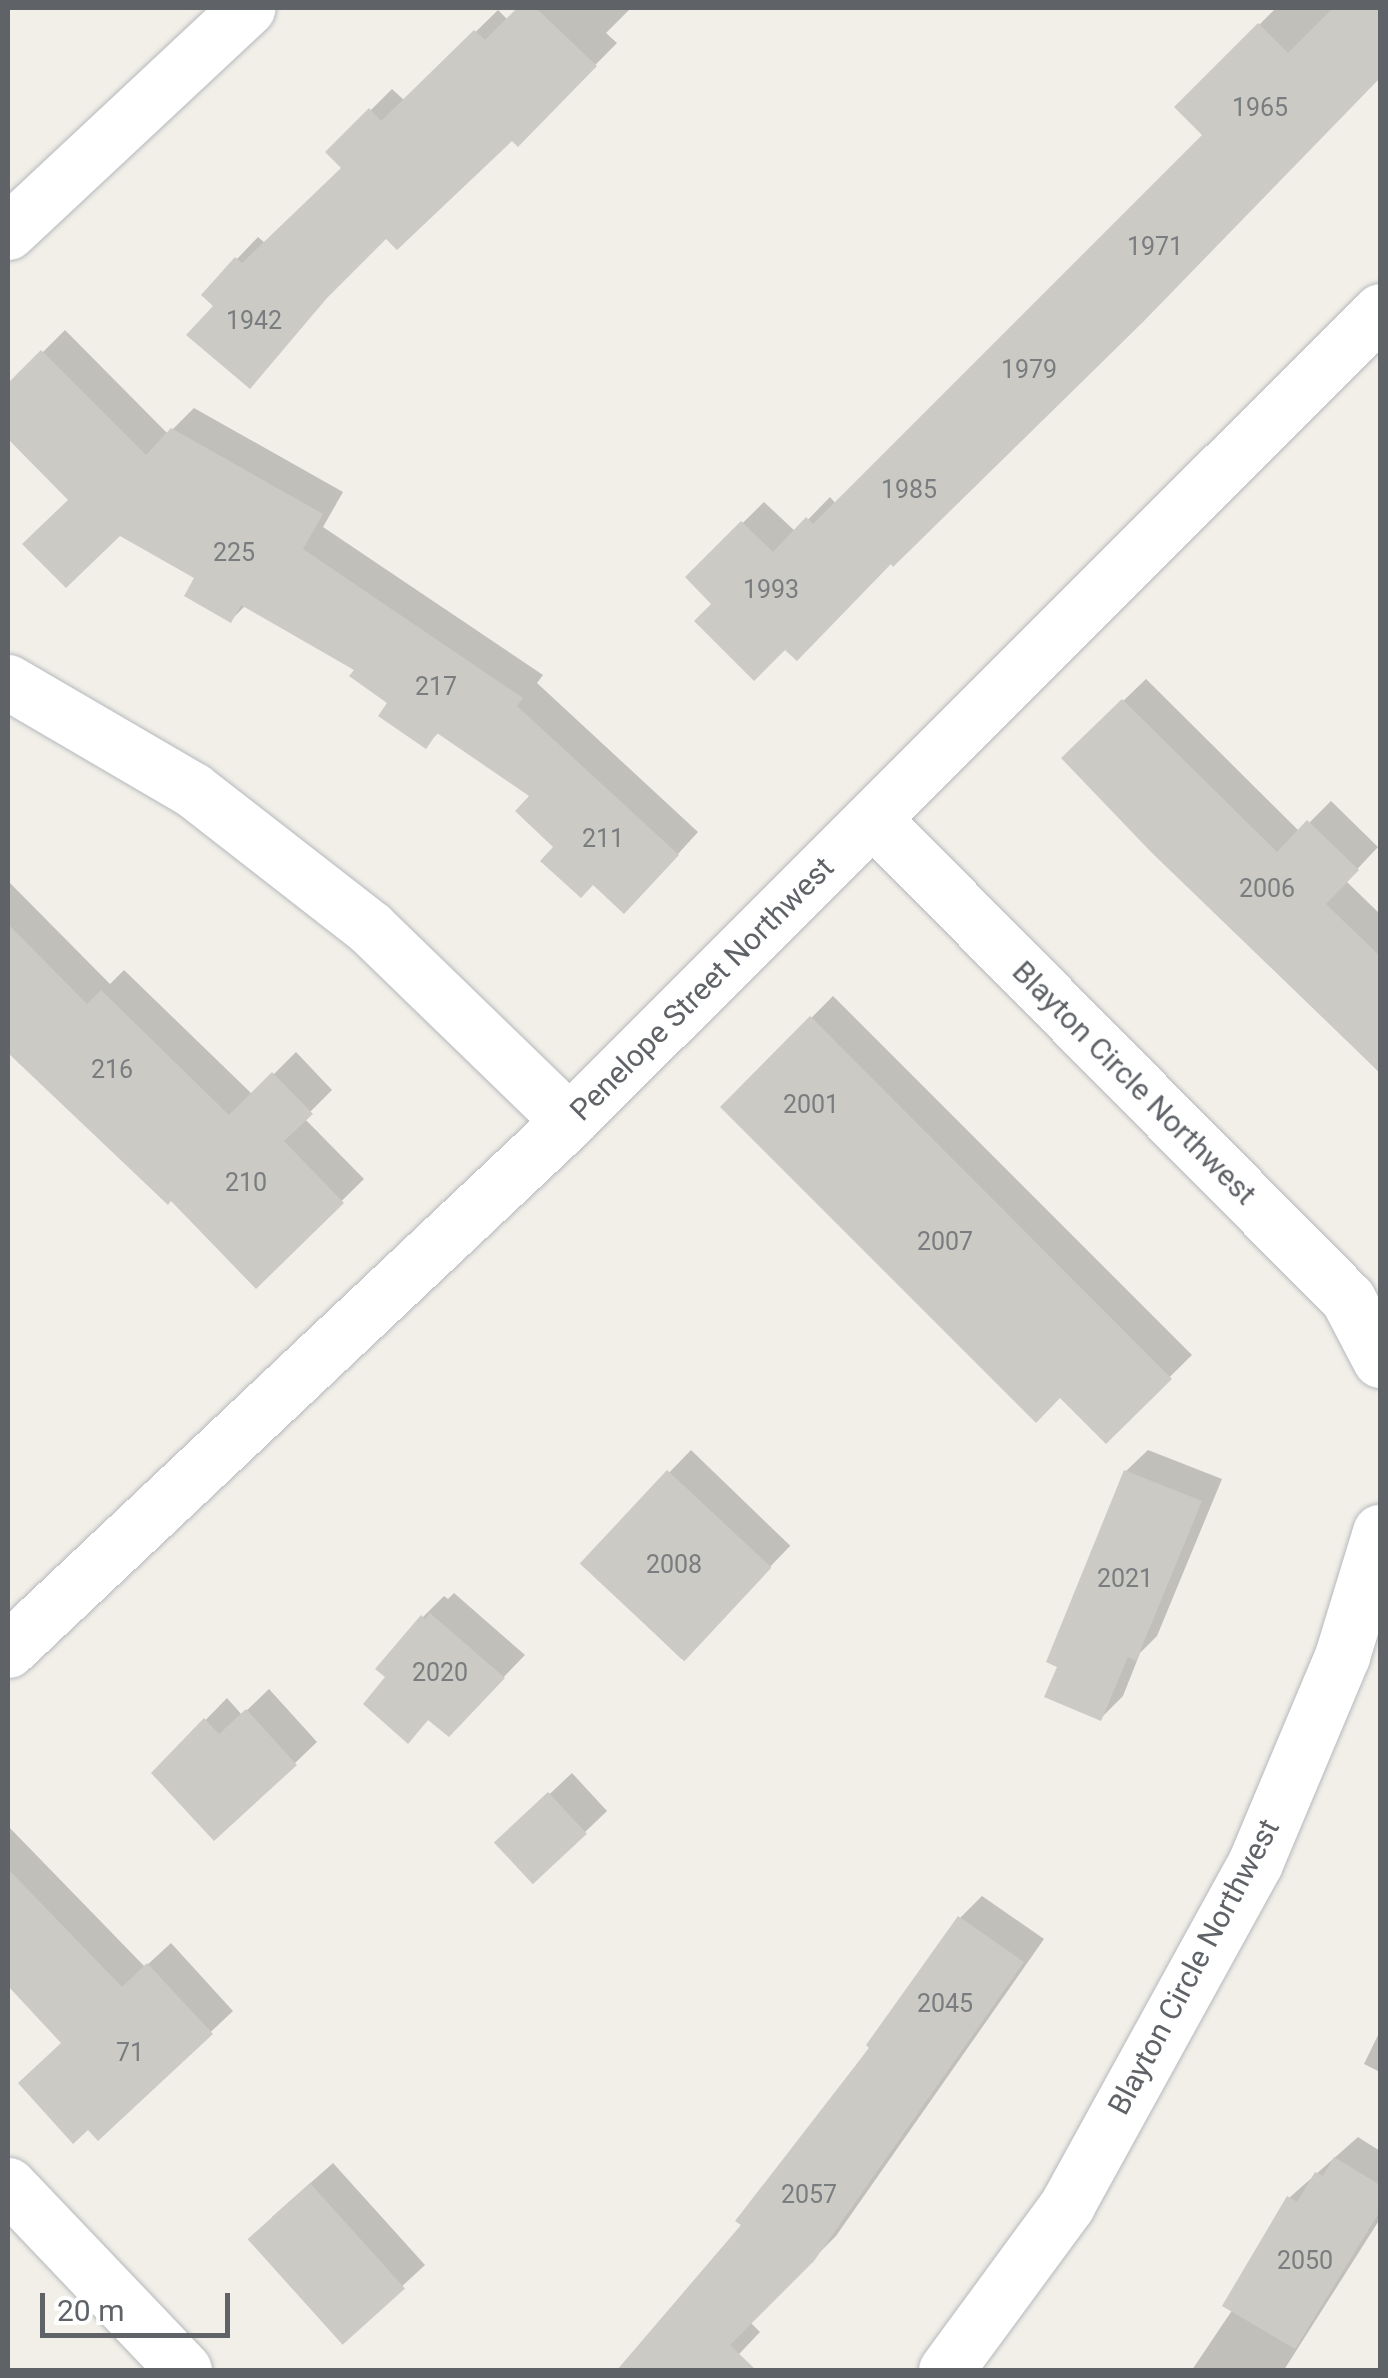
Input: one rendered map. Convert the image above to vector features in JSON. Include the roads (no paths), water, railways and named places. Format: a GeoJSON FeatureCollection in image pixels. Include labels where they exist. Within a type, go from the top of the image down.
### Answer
{"type":"FeatureCollection","features":[{"type":"Feature","properties":{"kind":"street"},"geometry":{"type":"LineString","coordinates":[[8,232],[247,8]]}},
{"type":"Feature","properties":{"kind":"street","name":"Penelope Street Northwest"},"geometry":{"type":"LineString","coordinates":[[8,1650],[569,1121],[1380,311]]}},
{"type":"Feature","properties":{"kind":"street"},"geometry":{"type":"LineString","coordinates":[[8,682],[193,790],[370,928],[569,1121]]}},
{"type":"Feature","properties":{"kind":"street","name":"Blayton Circle Northwest"},"geometry":{"type":"LineString","coordinates":[[872,819],[1348,1300],[1380,1360]]}},
{"type":"Feature","properties":{"kind":"street","name":"Blayton Circle Northwest"},"geometry":{"type":"LineString","coordinates":[[946,2370],[1067,2205],[1255,1864],[1342,1656],[1380,1532]]}},
{"type":"Feature","properties":{"kind":"street"},"geometry":{"type":"LineString","coordinates":[[8,2185],[184,2370]]}}]}
